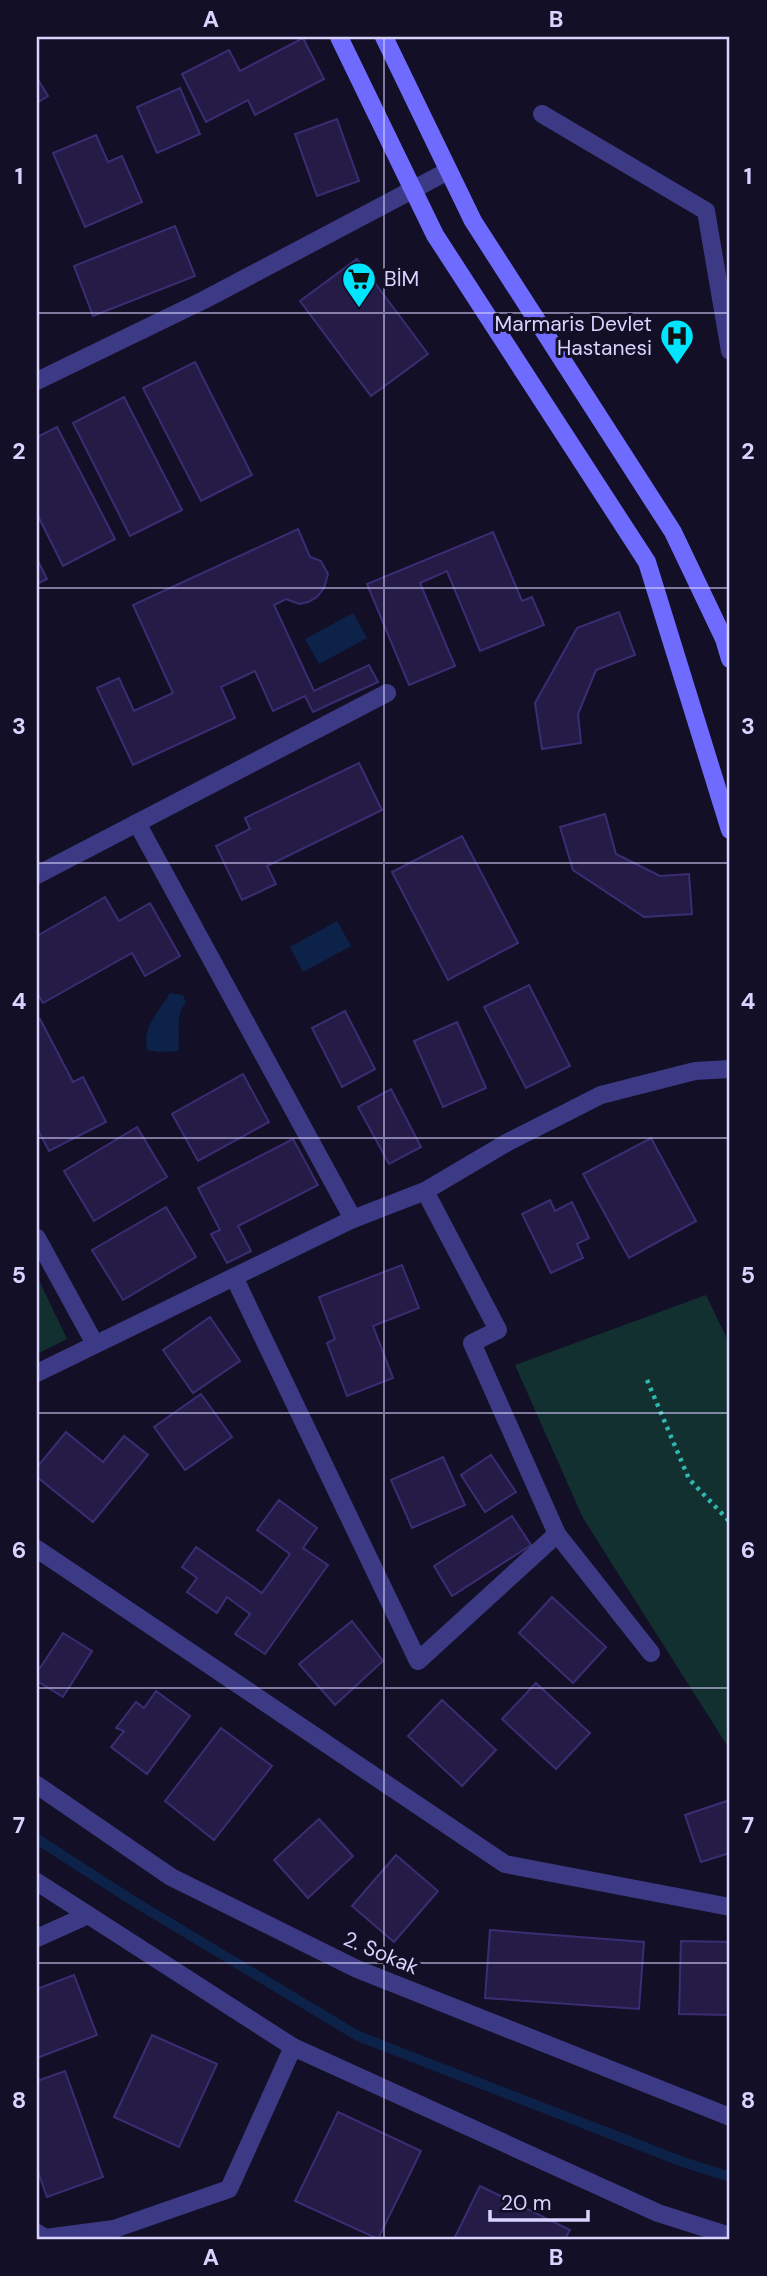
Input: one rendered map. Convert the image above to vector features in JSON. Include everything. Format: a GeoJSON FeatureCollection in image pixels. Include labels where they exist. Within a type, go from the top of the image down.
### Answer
{"type":"FeatureCollection","features":[{"type":"Feature","properties":{"kind":"street"},"geometry":{"type":"LineString","coordinates":[[339,37],[435,235],[648,562],[730,830]]}},
{"type":"Feature","properties":{"kind":"street"},"geometry":{"type":"LineString","coordinates":[[384,37],[473,221],[673,532],[724,639],[730,659]]}},
{"type":"Feature","properties":{"kind":"street"},"geometry":{"type":"LineString","coordinates":[[542,114],[706,211],[730,351]]}},
{"type":"Feature","properties":{"kind":"street"},"geometry":{"type":"LineString","coordinates":[[37,381],[204,300],[448,170]]}},
{"type":"Feature","properties":{"kind":"street"},"geometry":{"type":"LineString","coordinates":[[37,875],[387,693]]}},
{"type":"Feature","properties":{"kind":"street"},"geometry":{"type":"LineString","coordinates":[[137,823],[353,1219]]}},
{"type":"Feature","properties":{"kind":"street"},"geometry":{"type":"LineString","coordinates":[[37,1373],[353,1219],[425,1191],[508,1142],[601,1095],[695,1071],[730,1069]]}},
{"type":"Feature","properties":{"kind":"street"},"geometry":{"type":"LineString","coordinates":[[425,1191],[498,1330],[472,1343],[556,1534],[651,1653]]}},
{"type":"Feature","properties":{"kind":"street"},"geometry":{"type":"LineString","coordinates":[[37,1238],[95,1344]]}},
{"type":"Feature","properties":{"kind":"street"},"geometry":{"type":"LineString","coordinates":[[234,1277],[418,1661],[556,1534]]}},
{"type":"Feature","properties":{"kind":"street"},"geometry":{"type":"LineString","coordinates":[[37,1549],[505,1864],[730,1907]]}},
{"type":"Feature","properties":{"kind":"street","name":"2. Sokak"},"geometry":{"type":"LineString","coordinates":[[37,1785],[171,1877],[357,1969],[730,2117]]}},
{"type":"Feature","properties":{"kind":"street"},"geometry":{"type":"LineString","coordinates":[[37,1882],[293,2047],[658,2213],[727,2231]]}},
{"type":"Feature","properties":{"kind":"street"},"geometry":{"type":"LineString","coordinates":[[37,1938],[88,1915]]}},
{"type":"Feature","properties":{"kind":"street"},"geometry":{"type":"LineString","coordinates":[[37,2233],[45,2238],[114,2229],[229,2189],[293,2047]]}},
{"type":"Feature","properties":{"kind":"path"},"geometry":{"type":"LineString","coordinates":[[647,1380],[688,1479],[730,1522]]}},
{"type":"Feature","properties":{"kind":"green space"},"geometry":{"type":"Polygon","coordinates":[[[37,1276],[67,1339],[37,1354],[37,1276]]]}},
{"type":"Feature","properties":{"kind":"green space"},"geometry":{"type":"Polygon","coordinates":[[[706,1295],[730,1345],[730,1750],[583,1518],[515,1365],[706,1295]]]}},
{"type":"Feature","properties":{"kind":"water"},"geometry":{"type":"Polygon","coordinates":[[[353,613],[367,638],[319,664],[305,639],[353,613]]]}},
{"type":"Feature","properties":{"kind":"water"},"geometry":{"type":"Polygon","coordinates":[[[337,921],[351,946],[303,972],[290,947],[337,921]]]}},
{"type":"Feature","properties":{"kind":"water"},"geometry":{"type":"Polygon","coordinates":[[[170,993],[183,995],[186,1002],[179,1020],[178,1051],[147,1050],[149,1026],[170,993]]]}},
{"type":"Feature","properties":{"kind":"building"},"geometry":{"type":"Polygon","coordinates":[[[303,38],[324,79],[255,115],[248,100],[206,122],[182,74],[229,50],[240,71],[303,38]]]}},
{"type":"Feature","properties":{"kind":"building"},"geometry":{"type":"Polygon","coordinates":[[[37,78],[48,96],[37,103],[37,78]]]}},
{"type":"Feature","properties":{"kind":"building"},"geometry":{"type":"Polygon","coordinates":[[[180,88],[200,134],[157,153],[137,107],[180,88]]]}},
{"type":"Feature","properties":{"kind":"building"},"geometry":{"type":"Polygon","coordinates":[[[337,119],[359,181],[317,196],[295,134],[337,119]]]}},
{"type":"Feature","properties":{"kind":"building"},"geometry":{"type":"Polygon","coordinates":[[[96,135],[108,162],[122,156],[142,202],[85,227],[53,153],[96,135]]]}},
{"type":"Feature","properties":{"kind":"building"},"geometry":{"type":"Polygon","coordinates":[[[175,226],[195,276],[93,316],[74,266],[175,226]]]}},
{"type":"Feature","properties":{"kind":"building"},"geometry":{"type":"Polygon","coordinates":[[[357,259],[428,354],[371,396],[300,301],[357,259]]]}},
{"type":"Feature","properties":{"kind":"building"},"geometry":{"type":"Polygon","coordinates":[[[195,362],[252,475],[201,501],[143,388],[195,362]]]}},
{"type":"Feature","properties":{"kind":"building"},"geometry":{"type":"Polygon","coordinates":[[[124,397],[182,510],[130,536],[73,423],[124,397]]]}},
{"type":"Feature","properties":{"kind":"building"},"geometry":{"type":"Polygon","coordinates":[[[57,427],[115,539],[63,566],[37,514],[37,437],[57,427]]]}},
{"type":"Feature","properties":{"kind":"building"},"geometry":{"type":"Polygon","coordinates":[[[298,529],[310,557],[321,561],[328,574],[324,588],[317,597],[308,602],[299,604],[286,599],[274,605],[314,691],[369,665],[378,682],[313,712],[305,696],[273,711],[255,671],[221,687],[235,718],[133,765],[97,688],[119,678],[134,711],[173,693],[133,605],[298,529]]]}},
{"type":"Feature","properties":{"kind":"building"},"geometry":{"type":"Polygon","coordinates":[[[493,532],[522,601],[532,597],[544,625],[480,651],[447,571],[420,583],[455,666],[409,685],[367,584],[493,532]]]}},
{"type":"Feature","properties":{"kind":"building"},"geometry":{"type":"Polygon","coordinates":[[[37,559],[47,579],[37,584],[37,559]]]}},
{"type":"Feature","properties":{"kind":"building"},"geometry":{"type":"Polygon","coordinates":[[[619,612],[635,655],[596,670],[578,714],[581,743],[542,749],[535,703],[577,628],[619,612]]]}},
{"type":"Feature","properties":{"kind":"building"},"geometry":{"type":"Polygon","coordinates":[[[359,763],[382,810],[267,866],[276,884],[242,900],[216,846],[250,829],[245,818],[359,763]]]}},
{"type":"Feature","properties":{"kind":"building"},"geometry":{"type":"Polygon","coordinates":[[[605,814],[616,854],[660,876],[689,874],[692,914],[644,917],[573,870],[560,827],[605,814]]]}},
{"type":"Feature","properties":{"kind":"building"},"geometry":{"type":"Polygon","coordinates":[[[462,836],[518,943],[448,980],[392,872],[462,836]]]}},
{"type":"Feature","properties":{"kind":"building"},"geometry":{"type":"Polygon","coordinates":[[[105,897],[119,921],[150,903],[180,956],[145,976],[132,953],[43,1003],[37,993],[37,936],[105,897]]]}},
{"type":"Feature","properties":{"kind":"building"},"geometry":{"type":"Polygon","coordinates":[[[529,985],[570,1066],[526,1088],[484,1007],[529,985]]]}},
{"type":"Feature","properties":{"kind":"building"},"geometry":{"type":"Polygon","coordinates":[[[345,1011],[375,1069],[342,1087],[312,1028],[345,1011]]]}},
{"type":"Feature","properties":{"kind":"building"},"geometry":{"type":"Polygon","coordinates":[[[40,1019],[73,1082],[83,1077],[106,1122],[49,1151],[37,1128],[37,1020],[40,1019]]]}},
{"type":"Feature","properties":{"kind":"building"},"geometry":{"type":"Polygon","coordinates":[[[457,1022],[486,1088],[443,1107],[414,1041],[457,1022]]]}},
{"type":"Feature","properties":{"kind":"building"},"geometry":{"type":"Polygon","coordinates":[[[243,1074],[269,1122],[198,1161],[172,1114],[243,1074]]]}},
{"type":"Feature","properties":{"kind":"building"},"geometry":{"type":"Polygon","coordinates":[[[391,1089],[421,1147],[389,1164],[358,1107],[391,1089]]]}},
{"type":"Feature","properties":{"kind":"building"},"geometry":{"type":"Polygon","coordinates":[[[137,1127],[167,1177],[94,1221],[64,1171],[137,1127]]]}},
{"type":"Feature","properties":{"kind":"building"},"geometry":{"type":"Polygon","coordinates":[[[651,1138],[696,1221],[629,1258],[583,1174],[651,1138]]]}},
{"type":"Feature","properties":{"kind":"building"},"geometry":{"type":"Polygon","coordinates":[[[293,1139],[318,1185],[238,1226],[251,1251],[227,1263],[211,1234],[220,1230],[198,1188],[293,1139]]]}},
{"type":"Feature","properties":{"kind":"building"},"geometry":{"type":"Polygon","coordinates":[[[550,1200],[555,1211],[572,1202],[589,1238],[577,1244],[583,1258],[551,1273],[522,1214],[550,1200]]]}},
{"type":"Feature","properties":{"kind":"building"},"geometry":{"type":"Polygon","coordinates":[[[166,1207],[196,1257],[123,1300],[92,1250],[166,1207]]]}},
{"type":"Feature","properties":{"kind":"building"},"geometry":{"type":"Polygon","coordinates":[[[402,1265],[419,1308],[373,1326],[393,1378],[347,1396],[327,1343],[335,1339],[319,1297],[402,1265]]]}},
{"type":"Feature","properties":{"kind":"building"},"geometry":{"type":"Polygon","coordinates":[[[210,1317],[240,1361],[193,1393],[163,1350],[210,1317]]]}},
{"type":"Feature","properties":{"kind":"building"},"geometry":{"type":"Polygon","coordinates":[[[201,1394],[232,1437],[185,1470],[154,1427],[201,1394]]]}},
{"type":"Feature","properties":{"kind":"building"},"geometry":{"type":"Polygon","coordinates":[[[66,1432],[103,1462],[124,1436],[148,1455],[93,1522],[37,1477],[37,1467],[66,1432]]]}},
{"type":"Feature","properties":{"kind":"building"},"geometry":{"type":"Polygon","coordinates":[[[491,1455],[516,1492],[485,1512],[461,1475],[491,1455]]]}},
{"type":"Feature","properties":{"kind":"building"},"geometry":{"type":"Polygon","coordinates":[[[443,1457],[465,1505],[412,1528],[391,1480],[443,1457]]]}},
{"type":"Feature","properties":{"kind":"building"},"geometry":{"type":"Polygon","coordinates":[[[279,1500],[317,1528],[303,1548],[328,1565],[265,1654],[235,1634],[250,1614],[227,1597],[217,1613],[187,1592],[197,1578],[182,1567],[196,1547],[262,1593],[290,1554],[257,1530],[279,1500]]]}},
{"type":"Feature","properties":{"kind":"building"},"geometry":{"type":"Polygon","coordinates":[[[512,1516],[531,1545],[452,1596],[434,1566],[512,1516]]]}},
{"type":"Feature","properties":{"kind":"building"},"geometry":{"type":"Polygon","coordinates":[[[552,1597],[606,1647],[573,1683],[519,1633],[552,1597]]]}},
{"type":"Feature","properties":{"kind":"building"},"geometry":{"type":"Polygon","coordinates":[[[352,1621],[383,1661],[335,1705],[299,1664],[352,1621]]]}},
{"type":"Feature","properties":{"kind":"building"},"geometry":{"type":"Polygon","coordinates":[[[63,1633],[92,1651],[63,1697],[37,1681],[37,1666],[40,1668],[63,1633]]]}},
{"type":"Feature","properties":{"kind":"building"},"geometry":{"type":"Polygon","coordinates":[[[536,1683],[590,1733],[556,1769],[502,1719],[536,1683]]]}},
{"type":"Feature","properties":{"kind":"building"},"geometry":{"type":"Polygon","coordinates":[[[156,1691],[190,1716],[147,1774],[111,1747],[124,1731],[116,1728],[136,1702],[144,1708],[156,1691]]]}},
{"type":"Feature","properties":{"kind":"building"},"geometry":{"type":"Polygon","coordinates":[[[442,1700],[496,1750],[462,1786],[408,1736],[442,1700]]]}},
{"type":"Feature","properties":{"kind":"building"},"geometry":{"type":"Polygon","coordinates":[[[221,1728],[272,1766],[214,1840],[165,1801],[221,1728]]]}},
{"type":"Feature","properties":{"kind":"building"},"geometry":{"type":"Polygon","coordinates":[[[730,1800],[730,1853],[701,1862],[685,1815],[730,1800]]]}},
{"type":"Feature","properties":{"kind":"building"},"geometry":{"type":"Polygon","coordinates":[[[319,1819],[353,1856],[308,1898],[274,1860],[319,1819]]]}},
{"type":"Feature","properties":{"kind":"building"},"geometry":{"type":"Polygon","coordinates":[[[396,1855],[438,1891],[394,1942],[352,1906],[396,1855]]]}},
{"type":"Feature","properties":{"kind":"building"},"geometry":{"type":"Polygon","coordinates":[[[490,1930],[644,1942],[639,2009],[485,1998],[490,1930]]]}},
{"type":"Feature","properties":{"kind":"building"},"geometry":{"type":"Polygon","coordinates":[[[681,1941],[730,1942],[730,2015],[679,2014],[681,1941]]]}},
{"type":"Feature","properties":{"kind":"building"},"geometry":{"type":"Polygon","coordinates":[[[74,1975],[97,2035],[37,2058],[37,1989],[74,1975]]]}},
{"type":"Feature","properties":{"kind":"building"},"geometry":{"type":"Polygon","coordinates":[[[152,2035],[217,2064],[179,2147],[114,2117],[152,2035]]]}},
{"type":"Feature","properties":{"kind":"building"},"geometry":{"type":"Polygon","coordinates":[[[65,2071],[103,2177],[47,2197],[37,2169],[37,2081],[65,2071]]]}},
{"type":"Feature","properties":{"kind":"building"},"geometry":{"type":"Polygon","coordinates":[[[338,2112],[421,2151],[378,2239],[295,2201],[338,2112]]]}},
{"type":"Feature","properties":{"kind":"building"},"geometry":{"type":"Polygon","coordinates":[[[480,2186],[570,2230],[565,2239],[454,2239],[480,2186]]]}},
{"type":"Feature","properties":{"kind":"waterway"},"geometry":{"type":"LineString","coordinates":[[37,1839],[130,1899],[358,2036],[683,2162],[730,2177]]}},
{"type":"Feature","properties":{"kind":"place","name":"BİM"},"geometry":{"type":"Point","coordinates":[359,309]}},
{"type":"Feature","properties":{"kind":"place","name":"Marmaris Devlet Hastanesi"},"geometry":{"type":"Point","coordinates":[677,366]}}]}
